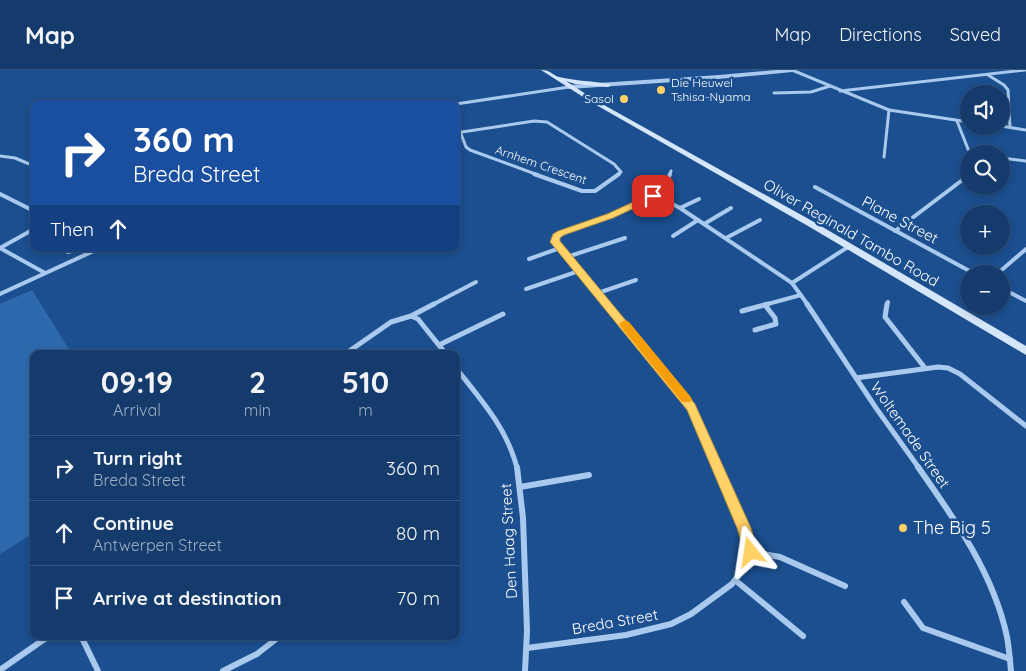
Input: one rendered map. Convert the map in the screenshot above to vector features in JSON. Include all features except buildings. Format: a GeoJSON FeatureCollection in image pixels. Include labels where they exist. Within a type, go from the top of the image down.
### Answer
{"type":"FeatureCollection","features":[{"type":"Feature","properties":{"kind":"main road","name":"Oliver Reginald Tambo Road"},"geometry":{"type":"LineString","coordinates":[[544,70],[662,139]]}},
{"type":"Feature","properties":{"kind":"main road"},"geometry":{"type":"LineString","coordinates":[[550,74],[575,82],[608,85]]}},
{"type":"Feature","properties":{"kind":"main road"},"geometry":{"type":"LineString","coordinates":[[590,96],[588,91],[596,85]]}},
{"type":"Feature","properties":{"kind":"main road","name":"Oliver Reginald Tambo Road"},"geometry":{"type":"LineString","coordinates":[[571,86],[1026,351]]}},
{"type":"Feature","properties":{"kind":"street"},"geometry":{"type":"LineString","coordinates":[[460,103],[571,86],[723,77],[792,70],[889,110],[960,121]]}},
{"type":"Feature","properties":{"kind":"street"},"geometry":{"type":"LineString","coordinates":[[840,90],[1025,70]]}},
{"type":"Feature","properties":{"kind":"street"},"geometry":{"type":"LineString","coordinates":[[987,74],[1004,85]]}},
{"type":"Feature","properties":{"kind":"street"},"geometry":{"type":"LineString","coordinates":[[774,93],[802,93],[830,86]]}},
{"type":"Feature","properties":{"kind":"street"},"geometry":{"type":"LineString","coordinates":[[884,157],[889,110]]}},
{"type":"Feature","properties":{"kind":"street","name":"Arnhem Crescent"},"geometry":{"type":"LineString","coordinates":[[460,129],[466,147],[470,150],[582,191],[595,191],[621,172],[614,164],[550,123],[543,121],[462,132]]}},
{"type":"Feature","properties":{"kind":"street"},"geometry":{"type":"LineString","coordinates":[[957,121],[967,145]]}},
{"type":"Feature","properties":{"kind":"street"},"geometry":{"type":"LineString","coordinates":[[1010,127],[1026,130]]}},
{"type":"Feature","properties":{"kind":"street"},"geometry":{"type":"LineString","coordinates":[[1,156],[15,158],[30,164]]}},
{"type":"Feature","properties":{"kind":"street"},"geometry":{"type":"LineString","coordinates":[[1010,159],[1026,161]]}},
{"type":"Feature","properties":{"kind":"street"},"geometry":{"type":"LineString","coordinates":[[661,197],[670,171]]}},
{"type":"Feature","properties":{"kind":"street"},"geometry":{"type":"LineString","coordinates":[[895,232],[960,183]]}},
{"type":"Feature","properties":{"kind":"street","name":"Plane Street"},"geometry":{"type":"LineString","coordinates":[[814,187],[960,266]]}},
{"type":"Feature","properties":{"kind":"street"},"geometry":{"type":"LineString","coordinates":[[0,194],[30,209]]}},
{"type":"Feature","properties":{"kind":"street"},"geometry":{"type":"LineString","coordinates":[[846,586],[780,557],[751,552],[744,528],[691,407],[555,242],[558,234],[610,216],[648,197],[661,197],[792,282],[848,247]]}},
{"type":"Feature","properties":{"kind":"street"},"geometry":{"type":"LineString","coordinates":[[680,208],[699,199]]}},
{"type":"Feature","properties":{"kind":"street"},"geometry":{"type":"LineString","coordinates":[[704,224],[732,208]]}},
{"type":"Feature","properties":{"kind":"street"},"geometry":{"type":"LineString","coordinates":[[673,236],[698,220]]}},
{"type":"Feature","properties":{"kind":"street"},"geometry":{"type":"LineString","coordinates":[[726,238],[760,220]]}},
{"type":"Feature","properties":{"kind":"street"},"geometry":{"type":"LineString","coordinates":[[0,248],[30,231]]}},
{"type":"Feature","properties":{"kind":"street"},"geometry":{"type":"LineString","coordinates":[[567,256],[625,238]]}},
{"type":"Feature","properties":{"kind":"street"},"geometry":{"type":"LineString","coordinates":[[0,248],[45,273]]}},
{"type":"Feature","properties":{"kind":"street"},"geometry":{"type":"LineString","coordinates":[[529,259],[560,248]]}},
{"type":"Feature","properties":{"kind":"street"},"geometry":{"type":"LineString","coordinates":[[1007,265],[1026,249]]}},
{"type":"Feature","properties":{"kind":"street"},"geometry":{"type":"LineString","coordinates":[[0,294],[89,252]]}},
{"type":"Feature","properties":{"kind":"street"},"geometry":{"type":"LineString","coordinates":[[526,289],[579,270]]}},
{"type":"Feature","properties":{"kind":"street"},"geometry":{"type":"LineString","coordinates":[[598,293],[636,280]]}},
{"type":"Feature","properties":{"kind":"street"},"geometry":{"type":"LineString","coordinates":[[351,350],[391,322],[411,316],[476,282]]}},
{"type":"Feature","properties":{"kind":"street","name":"Woltemade Street"},"geometry":{"type":"LineString","coordinates":[[792,282],[945,508],[986,576],[1008,639],[1011,671]]}},
{"type":"Feature","properties":{"kind":"street"},"geometry":{"type":"LineString","coordinates":[[1010,293],[1026,301]]}},
{"type":"Feature","properties":{"kind":"street"},"geometry":{"type":"LineString","coordinates":[[742,311],[801,295]]}},
{"type":"Feature","properties":{"kind":"street"},"geometry":{"type":"LineString","coordinates":[[888,302],[885,311],[886,317],[925,368]]}},
{"type":"Feature","properties":{"kind":"street"},"geometry":{"type":"LineString","coordinates":[[755,330],[776,324],[775,318],[765,305]]}},
{"type":"Feature","properties":{"kind":"street"},"geometry":{"type":"LineString","coordinates":[[439,345],[503,314]]}},
{"type":"Feature","properties":{"kind":"street"},"geometry":{"type":"LineString","coordinates":[[411,316],[418,319],[443,350]]}},
{"type":"Feature","properties":{"kind":"street"},"geometry":{"type":"LineString","coordinates":[[856,378],[943,367],[953,370],[1026,426]]}},
{"type":"Feature","properties":{"kind":"street","name":"Den Haag Street"},"geometry":{"type":"LineString","coordinates":[[460,373],[501,427],[514,456],[520,487],[527,648],[525,671]]}},
{"type":"Feature","properties":{"kind":"street"},"geometry":{"type":"LineString","coordinates":[[520,487],[589,475]]}},
{"type":"Feature","properties":{"kind":"street","name":"Breda Street"},"geometry":{"type":"LineString","coordinates":[[527,648],[626,635],[671,624],[691,614],[735,580],[748,563],[751,552]]}},
{"type":"Feature","properties":{"kind":"street"},"geometry":{"type":"LineString","coordinates":[[735,580],[803,636]]}},
{"type":"Feature","properties":{"kind":"street"},"geometry":{"type":"LineString","coordinates":[[904,602],[923,628],[1010,659]]}},
{"type":"Feature","properties":{"kind":"street"},"geometry":{"type":"LineString","coordinates":[[0,670],[43,640]]}},
{"type":"Feature","properties":{"kind":"street"},"geometry":{"type":"LineString","coordinates":[[83,640],[98,671]]}},
{"type":"Feature","properties":{"kind":"street"},"geometry":{"type":"LineString","coordinates":[[223,671],[256,654],[275,640]]}},
{"type":"Feature","properties":{"kind":"shaded area"},"geometry":{"type":"Polygon","coordinates":[[[32,290],[70,350],[30,350],[30,535],[0,554],[0,304],[32,290]]]}},
{"type":"Feature","properties":{"kind":"slow traffic"},"geometry":{"type":"LineString","coordinates":[[625,324],[686,399]]}},
{"type":"Feature","properties":{"kind":"place","name":"Die Heuwel Tshisa-Nyama"},"geometry":{"type":"Point","coordinates":[661,90]}},
{"type":"Feature","properties":{"kind":"place","name":"Sasol"},"geometry":{"type":"Point","coordinates":[624,99]}},
{"type":"Feature","properties":{"kind":"place","name":"The Big 5"},"geometry":{"type":"Point","coordinates":[903,528]}},
{"type":"Feature","properties":{"kind":"route"},"geometry":{"type":"LineString","coordinates":[[653,196],[645,198],[610,216],[558,234],[554,240],[684,396],[691,407],[711,449],[750,542],[751,552]]}}]}
